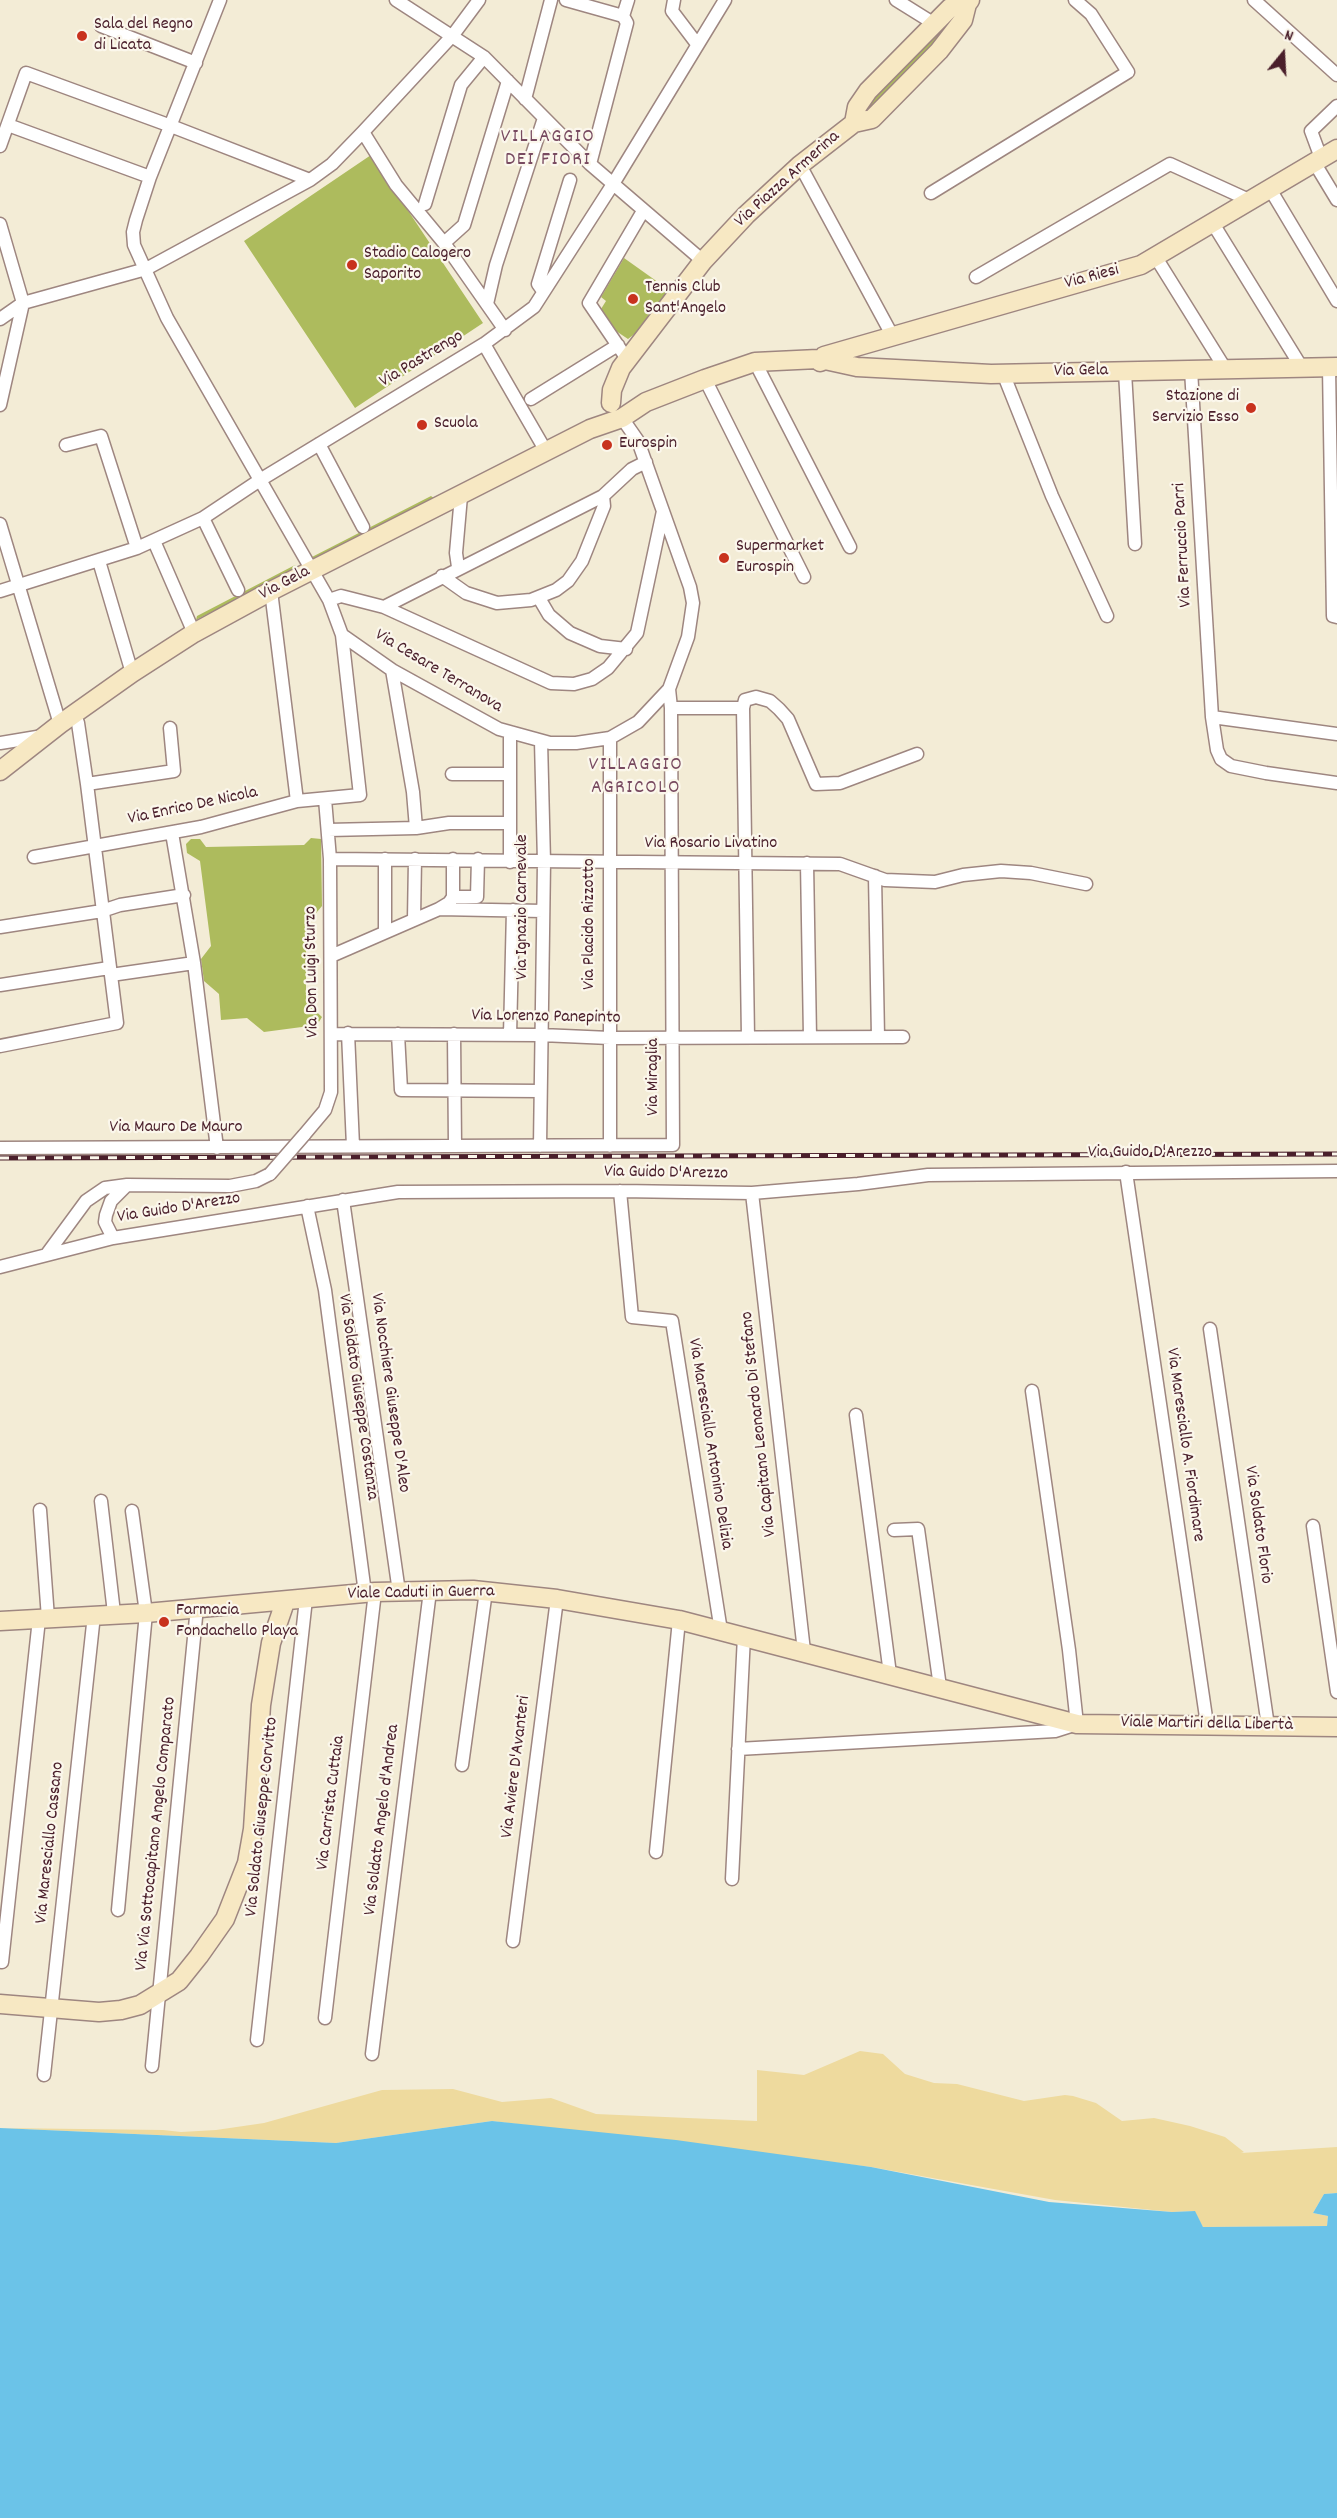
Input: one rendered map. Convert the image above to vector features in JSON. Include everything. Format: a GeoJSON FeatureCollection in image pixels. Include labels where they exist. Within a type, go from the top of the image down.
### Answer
{"type":"FeatureCollection","features":[{"type":"Feature","properties":{"kind":"street"},"geometry":{"type":"LineString","coordinates":[[220,0],[150,177],[133,232],[134,244],[167,318],[329,600],[342,635]]}},
{"type":"Feature","properties":{"kind":"street"},"geometry":{"type":"LineString","coordinates":[[396,0],[484,57],[590,164],[703,261]]}},
{"type":"Feature","properties":{"kind":"street"},"geometry":{"type":"LineString","coordinates":[[0,320],[23,303],[146,269],[310,180],[332,164],[363,132],[453,35],[478,0]]}},
{"type":"Feature","properties":{"kind":"street"},"geometry":{"type":"LineString","coordinates":[[525,99],[551,0]]}},
{"type":"Feature","properties":{"kind":"street"},"geometry":{"type":"LineString","coordinates":[[566,0],[623,16],[627,23],[590,164]]}},
{"type":"Feature","properties":{"kind":"street"},"geometry":{"type":"LineString","coordinates":[[623,16],[628,0]]}},
{"type":"Feature","properties":{"kind":"street"},"geometry":{"type":"LineString","coordinates":[[674,0],[672,11],[698,44]]}},
{"type":"Feature","properties":{"kind":"street","name":"Via Pastrengo"},"geometry":{"type":"LineString","coordinates":[[0,591],[137,548],[202,518],[260,480],[484,344],[534,307],[613,184],[725,0]]}},
{"type":"Feature","properties":{"kind":"street"},"geometry":{"type":"LineString","coordinates":[[896,0],[933,22]]}},
{"type":"Feature","properties":{"kind":"street"},"geometry":{"type":"LineString","coordinates":[[931,193],[1128,72],[1090,14],[1075,0]]}},
{"type":"Feature","properties":{"kind":"street"},"geometry":{"type":"LineString","coordinates":[[1254,0],[1337,75]]}},
{"type":"Feature","properties":{"kind":"street"},"geometry":{"type":"LineString","coordinates":[[854,123],[857,106],[868,91],[933,22],[950,8],[969,2]]}},
{"type":"Feature","properties":{"kind":"street","name":"Via Piazza Armerina"},"geometry":{"type":"LineString","coordinates":[[619,409],[617,378],[623,352],[746,215],[800,165],[854,123],[872,119],[913,79],[963,21],[969,2]]}},
{"type":"Feature","properties":{"kind":"street"},"geometry":{"type":"LineString","coordinates":[[101,26],[196,63]]}},
{"type":"Feature","properties":{"kind":"street"},"geometry":{"type":"LineString","coordinates":[[425,204],[461,85],[484,57]]}},
{"type":"Feature","properties":{"kind":"street"},"geometry":{"type":"LineString","coordinates":[[0,146],[26,73],[310,180]]}},
{"type":"Feature","properties":{"kind":"street"},"geometry":{"type":"LineString","coordinates":[[444,243],[464,225],[508,81]]}},
{"type":"Feature","properties":{"kind":"street"},"geometry":{"type":"LineString","coordinates":[[1337,106],[1311,131],[1324,157],[1337,200]]}},
{"type":"Feature","properties":{"kind":"street"},"geometry":{"type":"LineString","coordinates":[[487,304],[496,265],[544,118]]}},
{"type":"Feature","properties":{"kind":"street"},"geometry":{"type":"LineString","coordinates":[[8,125],[150,177]]}},
{"type":"Feature","properties":{"kind":"street"},"geometry":{"type":"LineString","coordinates":[[363,132],[396,185],[444,243],[505,330]]}},
{"type":"Feature","properties":{"kind":"street","name":"Via Riesi"},"geometry":{"type":"LineString","coordinates":[[822,358],[892,335],[1141,265],[1324,157]]}},
{"type":"Feature","properties":{"kind":"street"},"geometry":{"type":"LineString","coordinates":[[976,277],[1170,164],[1249,200]]}},
{"type":"Feature","properties":{"kind":"street"},"geometry":{"type":"LineString","coordinates":[[800,165],[892,335]]}},
{"type":"Feature","properties":{"kind":"street"},"geometry":{"type":"LineString","coordinates":[[543,291],[538,284],[570,180]]}},
{"type":"Feature","properties":{"kind":"street"},"geometry":{"type":"LineString","coordinates":[[1270,189],[1337,301]]}},
{"type":"Feature","properties":{"kind":"street"},"geometry":{"type":"LineString","coordinates":[[531,399],[623,352],[589,303],[643,211]]}},
{"type":"Feature","properties":{"kind":"street"},"geometry":{"type":"LineString","coordinates":[[1212,222],[1302,368]]}},
{"type":"Feature","properties":{"kind":"street"},"geometry":{"type":"LineString","coordinates":[[0,224],[23,303],[0,405]]}},
{"type":"Feature","properties":{"kind":"street"},"geometry":{"type":"LineString","coordinates":[[1155,256],[1226,370]]}},
{"type":"Feature","properties":{"kind":"street"},"geometry":{"type":"LineString","coordinates":[[484,344],[547,453]]}},
{"type":"Feature","properties":{"kind":"street","name":"Via Gela"},"geometry":{"type":"LineString","coordinates":[[0,771],[60,724],[132,673],[194,633],[271,591],[547,453],[590,429],[619,409],[646,402],[755,362],[822,358],[857,367],[1002,373],[1333,367]]}},
{"type":"Feature","properties":{"kind":"street"},"geometry":{"type":"LineString","coordinates":[[755,362],[850,547]]}},
{"type":"Feature","properties":{"kind":"street"},"geometry":{"type":"LineString","coordinates":[[1333,367],[1333,616],[1337,617]]}},
{"type":"Feature","properties":{"kind":"street","name":"Via Ferruccio Parri"},"geometry":{"type":"LineString","coordinates":[[1191,370],[1212,717],[1217,750],[1221,759],[1232,766],[1337,783]]}},
{"type":"Feature","properties":{"kind":"street"},"geometry":{"type":"LineString","coordinates":[[1125,372],[1135,544]]}},
{"type":"Feature","properties":{"kind":"street"},"geometry":{"type":"LineString","coordinates":[[1002,373],[1052,496],[1107,616]]}},
{"type":"Feature","properties":{"kind":"street"},"geometry":{"type":"LineString","coordinates":[[705,379],[804,577]]}},
{"type":"Feature","properties":{"kind":"street"},"geometry":{"type":"LineString","coordinates":[[638,441],[639,416],[646,402]]}},
{"type":"Feature","properties":{"kind":"street"},"geometry":{"type":"LineString","coordinates":[[619,409],[638,441]]}},
{"type":"Feature","properties":{"kind":"street"},"geometry":{"type":"LineString","coordinates":[[66,445],[102,436],[137,548]]}},
{"type":"Feature","properties":{"kind":"street","name":"Via Cesare Terranova"},"geometry":{"type":"LineString","coordinates":[[342,635],[392,670],[490,724],[510,732],[541,741],[576,743],[610,738],[638,722],[669,689],[688,637],[693,603],[690,587],[638,441]]}},
{"type":"Feature","properties":{"kind":"street"},"geometry":{"type":"LineString","coordinates":[[319,444],[363,527]]}},
{"type":"Feature","properties":{"kind":"street"},"geometry":{"type":"LineString","coordinates":[[384,607],[458,567],[603,496],[632,469],[646,462]]}},
{"type":"Feature","properties":{"kind":"street"},"geometry":{"type":"LineString","coordinates":[[458,567],[457,543],[461,496]]}},
{"type":"Feature","properties":{"kind":"street"},"geometry":{"type":"LineString","coordinates":[[442,576],[459,589],[490,602],[508,603],[539,598],[556,590],[575,573],[603,506],[603,496]]}},
{"type":"Feature","properties":{"kind":"street"},"geometry":{"type":"LineString","coordinates":[[329,600],[341,596],[384,607],[551,683],[574,684],[602,673],[626,649],[637,633],[663,510]]}},
{"type":"Feature","properties":{"kind":"street"},"geometry":{"type":"LineString","coordinates":[[202,518],[238,590]]}},
{"type":"Feature","properties":{"kind":"street"},"geometry":{"type":"LineString","coordinates":[[0,524],[60,724]]}},
{"type":"Feature","properties":{"kind":"street"},"geometry":{"type":"LineString","coordinates":[[154,541],[194,633]]}},
{"type":"Feature","properties":{"kind":"street"},"geometry":{"type":"LineString","coordinates":[[99,561],[132,673]]}},
{"type":"Feature","properties":{"kind":"street"},"geometry":{"type":"LineString","coordinates":[[271,591],[297,801]]}},
{"type":"Feature","properties":{"kind":"street"},"geometry":{"type":"LineString","coordinates":[[539,598],[549,615],[570,633],[600,646],[626,649]]}},
{"type":"Feature","properties":{"kind":"street","name":"Via Enrico De Nicola"},"geometry":{"type":"LineString","coordinates":[[34,857],[172,833],[297,801],[360,795],[342,635]]}},
{"type":"Feature","properties":{"kind":"street"},"geometry":{"type":"LineString","coordinates":[[600,646],[604,654],[602,673]]}},
{"type":"Feature","properties":{"kind":"street"},"geometry":{"type":"LineString","coordinates":[[392,670],[414,792],[416,828]]}},
{"type":"Feature","properties":{"kind":"street","name":"Via Miraglia"},"geometry":{"type":"LineString","coordinates":[[353,1146],[673,1145],[671,708],[669,689]]}},
{"type":"Feature","properties":{"kind":"street"},"geometry":{"type":"LineString","coordinates":[[748,1037],[743,708],[745,700],[756,697],[770,701],[788,719],[816,784],[840,783],[917,754]]}},
{"type":"Feature","properties":{"kind":"street"},"geometry":{"type":"LineString","coordinates":[[671,708],[743,708]]}},
{"type":"Feature","properties":{"kind":"street"},"geometry":{"type":"LineString","coordinates":[[1212,717],[1337,734]]}},
{"type":"Feature","properties":{"kind":"street"},"geometry":{"type":"LineString","coordinates":[[0,743],[60,724],[78,723],[117,1023],[0,1046]]}},
{"type":"Feature","properties":{"kind":"street"},"geometry":{"type":"LineString","coordinates":[[87,784],[174,771],[170,728]]}},
{"type":"Feature","properties":{"kind":"street"},"geometry":{"type":"LineString","coordinates":[[510,732],[510,862]]}},
{"type":"Feature","properties":{"kind":"street","name":"Via Placido Rizzotto"},"geometry":{"type":"LineString","coordinates":[[610,738],[610,1146]]}},
{"type":"Feature","properties":{"kind":"street","name":"Via Ignazio Carnevale"},"geometry":{"type":"LineString","coordinates":[[540,1146],[544,862],[541,741]]}},
{"type":"Feature","properties":{"kind":"street"},"geometry":{"type":"LineString","coordinates":[[452,774],[509,774]]}},
{"type":"Feature","properties":{"kind":"street","name":"Via Don Luigi Sturzo"},"geometry":{"type":"LineString","coordinates":[[127,1185],[230,1186],[256,1181],[270,1174],[325,1110],[331,1092],[332,1034],[330,859],[325,799]]}},
{"type":"Feature","properties":{"kind":"street"},"geometry":{"type":"LineString","coordinates":[[328,830],[416,828],[449,823],[510,823]]}},
{"type":"Feature","properties":{"kind":"street"},"geometry":{"type":"LineString","coordinates":[[172,833],[194,963],[217,1148]]}},
{"type":"Feature","properties":{"kind":"street","name":"Via Rosario Livatino"},"geometry":{"type":"LineString","coordinates":[[330,859],[840,864],[885,880],[935,882],[963,875],[1001,871],[1031,873],[1086,884]]}},
{"type":"Feature","properties":{"kind":"street"},"geometry":{"type":"LineString","coordinates":[[385,859],[386,932]]}},
{"type":"Feature","properties":{"kind":"street"},"geometry":{"type":"LineString","coordinates":[[414,859],[414,919]]}},
{"type":"Feature","properties":{"kind":"street"},"geometry":{"type":"LineString","coordinates":[[331,956],[449,903],[453,897],[453,859]]}},
{"type":"Feature","properties":{"kind":"street"},"geometry":{"type":"LineString","coordinates":[[453,897],[477,897],[478,860]]}},
{"type":"Feature","properties":{"kind":"street"},"geometry":{"type":"LineString","coordinates":[[807,863],[810,1037]]}},
{"type":"Feature","properties":{"kind":"street"},"geometry":{"type":"LineString","coordinates":[[875,876],[878,1037]]}},
{"type":"Feature","properties":{"kind":"street"},"geometry":{"type":"LineString","coordinates":[[0,927],[184,895]]}},
{"type":"Feature","properties":{"kind":"street"},"geometry":{"type":"LineString","coordinates":[[439,909],[543,911]]}},
{"type":"Feature","properties":{"kind":"street"},"geometry":{"type":"LineString","coordinates":[[510,1035],[513,910]]}},
{"type":"Feature","properties":{"kind":"street"},"geometry":{"type":"LineString","coordinates":[[0,985],[194,963]]}},
{"type":"Feature","properties":{"kind":"street"},"geometry":{"type":"LineString","coordinates":[[348,1033],[353,1146]]}},
{"type":"Feature","properties":{"kind":"street","name":"Via Lorenzo Panepinto"},"geometry":{"type":"LineString","coordinates":[[332,1034],[541,1035],[610,1038],[903,1037]]}},
{"type":"Feature","properties":{"kind":"street"},"geometry":{"type":"LineString","coordinates":[[398,1034],[401,1090],[540,1091]]}},
{"type":"Feature","properties":{"kind":"street"},"geometry":{"type":"LineString","coordinates":[[454,1034],[455,1146]]}},
{"type":"Feature","properties":{"kind":"street","name":"Via Mauro De Mauro"},"geometry":{"type":"LineString","coordinates":[[0,1148],[353,1146]]}},
{"type":"Feature","properties":{"kind":"street","name":"Via Guido D'Arezzo"},"geometry":{"type":"LineString","coordinates":[[0,1267],[113,1238],[398,1192],[752,1193],[858,1184],[928,1175],[1337,1171]]}},
{"type":"Feature","properties":{"kind":"street","name":"Via Maresciallo A. Fiordimare"},"geometry":{"type":"LineString","coordinates":[[1126,1172],[1207,1724]]}},
{"type":"Feature","properties":{"kind":"street"},"geometry":{"type":"LineString","coordinates":[[113,1238],[105,1222],[106,1215],[111,1201],[127,1185]]}},
{"type":"Feature","properties":{"kind":"street"},"geometry":{"type":"LineString","coordinates":[[47,1254],[86,1201],[105,1188],[127,1185]]}},
{"type":"Feature","properties":{"kind":"street","name":"Via Maresciallo Antonino Delizia"},"geometry":{"type":"LineString","coordinates":[[620,1191],[632,1317],[672,1321],[721,1630]]}},
{"type":"Feature","properties":{"kind":"street","name":"Via Capitano Leonardo Di Stefano"},"geometry":{"type":"LineString","coordinates":[[752,1193],[804,1651]]}},
{"type":"Feature","properties":{"kind":"street","name":"Via Nocchiere Giuseppe D'Aleo"},"geometry":{"type":"LineString","coordinates":[[343,1200],[399,1592]]}},
{"type":"Feature","properties":{"kind":"street","name":"Via Soldato Giuseppe Costanza"},"geometry":{"type":"LineString","coordinates":[[307,1206],[325,1290],[370,1593]]}},
{"type":"Feature","properties":{"kind":"street","name":"Via Soldato Florio"},"geometry":{"type":"LineString","coordinates":[[1210,1329],[1268,1725]]}},
{"type":"Feature","properties":{"kind":"street"},"geometry":{"type":"LineString","coordinates":[[738,1749],[1054,1731],[1077,1724],[1069,1650],[1032,1391]]}},
{"type":"Feature","properties":{"kind":"street"},"geometry":{"type":"LineString","coordinates":[[856,1415],[890,1674]]}},
{"type":"Feature","properties":{"kind":"street"},"geometry":{"type":"LineString","coordinates":[[101,1501],[114,1613]]}},
{"type":"Feature","properties":{"kind":"street"},"geometry":{"type":"LineString","coordinates":[[2,1962],[44,1619],[40,1510]]}},
{"type":"Feature","properties":{"kind":"street"},"geometry":{"type":"LineString","coordinates":[[118,1910],[146,1613],[132,1511]]}},
{"type":"Feature","properties":{"kind":"street"},"geometry":{"type":"LineString","coordinates":[[1313,1526],[1337,1692]]}},
{"type":"Feature","properties":{"kind":"street"},"geometry":{"type":"LineString","coordinates":[[894,1530],[918,1529],[940,1688]]}},
{"type":"Feature","properties":{"kind":"street","name":"Via Soldato Angelo d'Andrea"},"geometry":{"type":"LineString","coordinates":[[372,2054],[430,1591]]}},
{"type":"Feature","properties":{"kind":"street"},"geometry":{"type":"LineString","coordinates":[[462,1765],[486,1591]]}},
{"type":"Feature","properties":{"kind":"street","name":"Viale Caduti in Guerra"},"geometry":{"type":"LineString","coordinates":[[0,1621],[146,1613],[370,1593],[486,1591],[557,1599],[679,1620],[1077,1724]]}},
{"type":"Feature","properties":{"kind":"street","name":"Via Carrista Cuttaia"},"geometry":{"type":"LineString","coordinates":[[325,2018],[370,1593]]}},
{"type":"Feature","properties":{"kind":"street","name":"Via Soldato Giuseppe Corvitto"},"geometry":{"type":"LineString","coordinates":[[257,2040],[306,1599]]}},
{"type":"Feature","properties":{"kind":"street","name":"Via Aviere D'Avanteri"},"geometry":{"type":"LineString","coordinates":[[513,1941],[557,1599]]}},
{"type":"Feature","properties":{"kind":"street"},"geometry":{"type":"LineString","coordinates":[[0,2004],[99,2012],[140,2005],[180,1981],[225,1919],[247,1863],[253,1829],[261,1705],[271,1643],[285,1602]]}},
{"type":"Feature","properties":{"kind":"street","name":"Via Via Sottocapitano Angelo Comparato"},"geometry":{"type":"LineString","coordinates":[[152,2066],[197,1607]]}},
{"type":"Feature","properties":{"kind":"street","name":"Via Maresciallo Cassano"},"geometry":{"type":"LineString","coordinates":[[44,2075],[93,1615]]}},
{"type":"Feature","properties":{"kind":"street"},"geometry":{"type":"LineString","coordinates":[[656,1852],[679,1620]]}},
{"type":"Feature","properties":{"kind":"street"},"geometry":{"type":"LineString","coordinates":[[732,1879],[744,1636]]}},
{"type":"Feature","properties":{"kind":"street","name":"Viale Martiri della Libertà"},"geometry":{"type":"LineString","coordinates":[[1077,1724],[1337,1727]]}},
{"type":"Feature","properties":{"kind":"green space"},"geometry":{"type":"Polygon","coordinates":[[[956,10],[961,12],[916,69],[877,104],[864,111],[865,102],[956,10]]]}},
{"type":"Feature","properties":{"kind":"green space","name":"Stadio Calogero Saporito"},"geometry":{"type":"Polygon","coordinates":[[[371,155],[483,323],[355,408],[244,241],[371,155]]]}},
{"type":"Feature","properties":{"kind":"green space","name":"Tennis Club Sant'Angelo"},"geometry":{"type":"Polygon","coordinates":[[[624,258],[669,290],[640,330],[628,339],[613,329],[601,309],[606,301],[601,297],[624,258]]]}},
{"type":"Feature","properties":{"kind":"green space"},"geometry":{"type":"Polygon","coordinates":[[[431,496],[435,499],[312,562],[310,558],[431,496]]]}},
{"type":"Feature","properties":{"kind":"green space"},"geometry":{"type":"Polygon","coordinates":[[[295,565],[298,568],[196,620],[197,616],[295,565]]]}},
{"type":"Feature","properties":{"kind":"green space"},"geometry":{"type":"Polygon","coordinates":[[[311,838],[321,839],[322,906],[306,925],[306,1002],[322,1017],[317,1025],[264,1032],[247,1018],[221,1020],[219,994],[204,981],[201,959],[211,946],[200,861],[187,853],[186,844],[191,839],[200,839],[206,847],[304,845],[311,838]]]}},
{"type":"Feature","properties":{"kind":"sand"},"geometry":{"type":"Polygon","coordinates":[[[860,2051],[883,2054],[905,2074],[934,2083],[957,2084],[1024,2101],[1065,2095],[1073,2096],[1096,2103],[1122,2121],[1154,2118],[1190,2126],[1225,2137],[1244,2152],[1241,2153],[1337,2147],[1337,2193],[1324,2194],[1313,2213],[1328,2216],[1327,2226],[1203,2227],[1194,2211],[1172,2212],[1055,2200],[871,2167],[492,2121],[336,2143],[0,2128],[181,2132],[216,2130],[264,2123],[382,2090],[453,2089],[502,2102],[551,2098],[596,2114],[757,2121],[757,2070],[804,2075],[860,2051]]]}},
{"type":"Feature","properties":{"kind":"water"},"geometry":{"type":"Polygon","coordinates":[[[492,2121],[676,2140],[871,2167],[1049,2202],[1172,2212],[1195,2211],[1203,2227],[1327,2226],[1328,2216],[1313,2213],[1324,2194],[1337,2193],[1337,2518],[0,2518],[0,2128],[336,2143],[492,2121]]]}},
{"type":"Feature","properties":{"kind":"railway"},"geometry":{"type":"LineString","coordinates":[[0,1158],[1337,1154]]}},
{"type":"Feature","properties":{"kind":"place","name":"Sala del Regno di Licata"},"geometry":{"type":"Point","coordinates":[82,36]}},
{"type":"Feature","properties":{"kind":"place","name":"Stadio Calogero Saporito"},"geometry":{"type":"Point","coordinates":[352,265]}},
{"type":"Feature","properties":{"kind":"place","name":"Tennis Club Sant'Angelo"},"geometry":{"type":"Point","coordinates":[633,299]}},
{"type":"Feature","properties":{"kind":"place","name":"Stazione di Servizio Esso"},"geometry":{"type":"Point","coordinates":[1251,408]}},
{"type":"Feature","properties":{"kind":"place","name":"Scuola"},"geometry":{"type":"Point","coordinates":[422,425]}},
{"type":"Feature","properties":{"kind":"place","name":"Eurospin"},"geometry":{"type":"Point","coordinates":[607,445]}},
{"type":"Feature","properties":{"kind":"place","name":"Supermarket Eurospin"},"geometry":{"type":"Point","coordinates":[724,558]}},
{"type":"Feature","properties":{"kind":"place","name":"Farmacia Fondachello Playa"},"geometry":{"type":"Point","coordinates":[164,1622]}},
{"type":"Feature","properties":{"kind":"district","name":"VILLAGGIO DEI FIORI"},"geometry":{"type":"Point","coordinates":[548,150]}},
{"type":"Feature","properties":{"kind":"district","name":"VILLAGGIO AGRICOLO"},"geometry":{"type":"Point","coordinates":[636,778]}}]}
